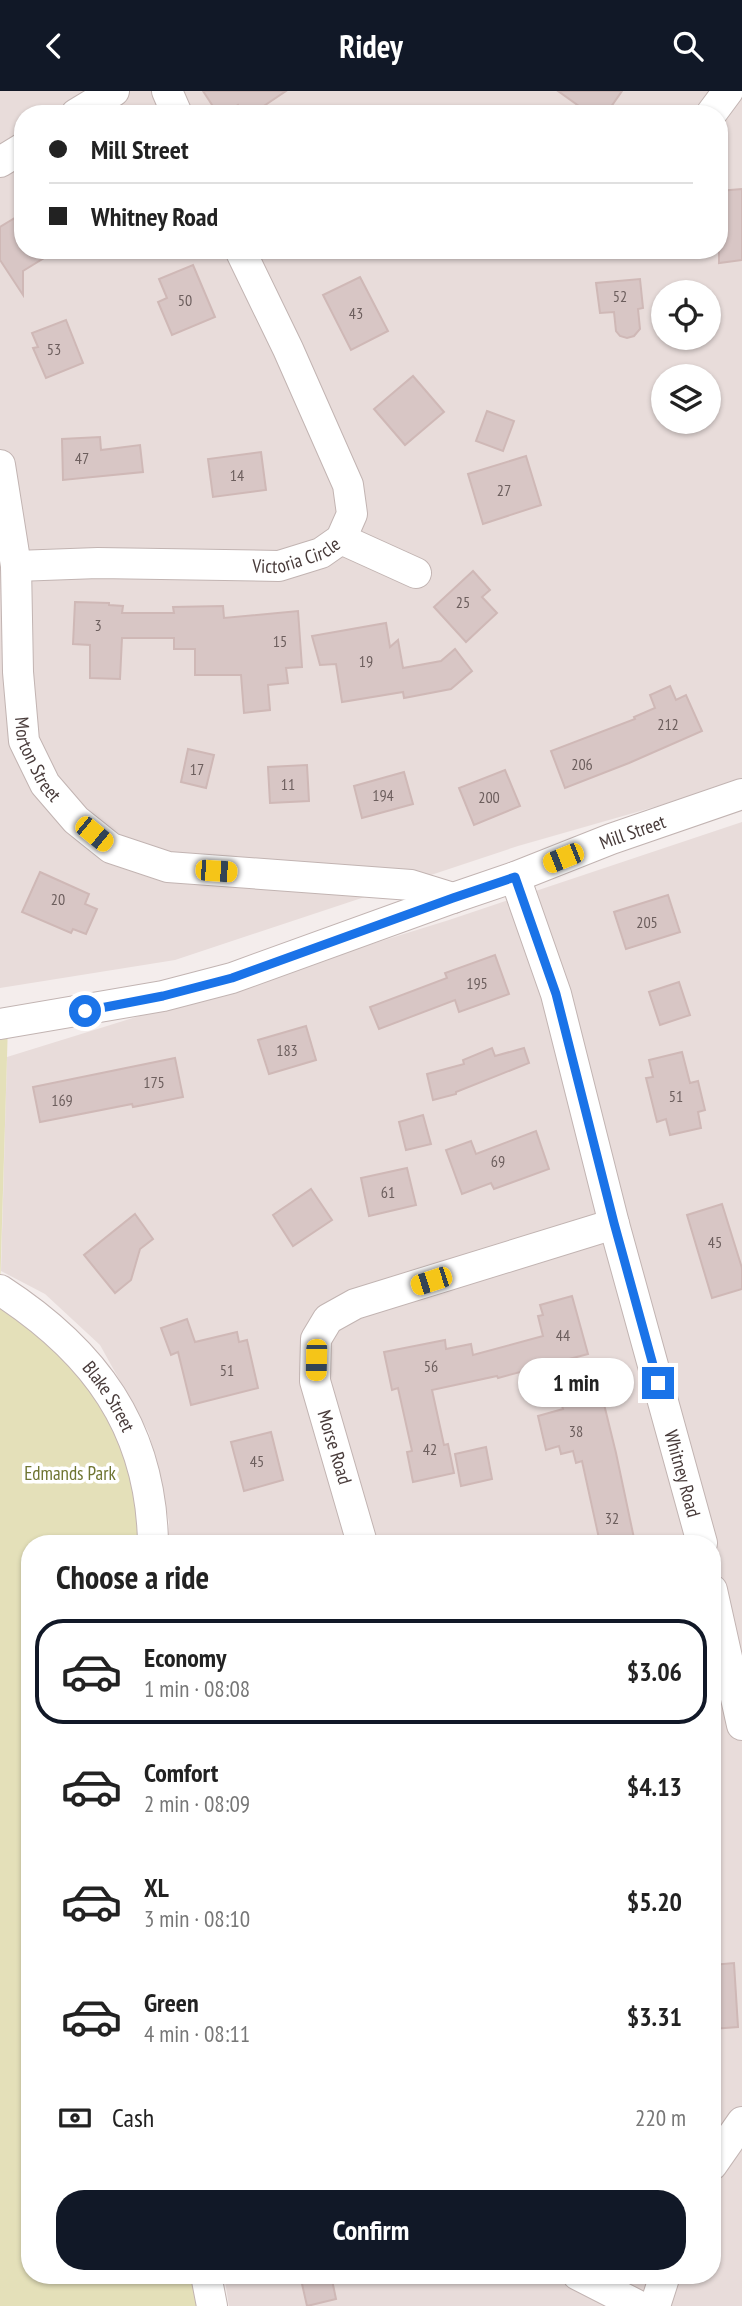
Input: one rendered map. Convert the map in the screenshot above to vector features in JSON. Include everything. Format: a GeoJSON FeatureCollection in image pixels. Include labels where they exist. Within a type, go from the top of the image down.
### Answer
{"type":"FeatureCollection","features":[{"type":"Feature","properties":{"kind":"street"},"geometry":{"type":"LineString","coordinates":[[91,105],[114,91]]}},
{"type":"Feature","properties":{"kind":"street","name":"Victoria Circle"},"geometry":{"type":"LineString","coordinates":[[16,566],[97,563],[279,566],[321,553],[341,539],[352,514],[348,485],[288,348],[244,259]]}},
{"type":"Feature","properties":{"kind":"street","name":"Morton Street"},"geometry":{"type":"LineString","coordinates":[[0,465],[16,566],[18,672],[24,741],[46,784],[76,820],[111,848],[168,867],[411,885],[453,898]]}},
{"type":"Feature","properties":{"kind":"street"},"geometry":{"type":"LineString","coordinates":[[341,539],[416,573]]}},
{"type":"Feature","properties":{"kind":"street","name":"Mill Street"},"geometry":{"type":"LineString","coordinates":[[0,1024],[150,999],[232,978],[515,877],[611,839],[742,794]]}},
{"type":"Feature","properties":{"kind":"street","name":"Whitney Road"},"geometry":{"type":"LineString","coordinates":[[515,877],[556,994],[614,1223],[700,1535]]}},
{"type":"Feature","properties":{"kind":"street","name":"Morse Road"},"geometry":{"type":"LineString","coordinates":[[360,1535],[315,1381],[316,1339],[328,1319],[355,1304],[614,1223]]}},
{"type":"Feature","properties":{"kind":"street","name":"Blake Street"},"geometry":{"type":"LineString","coordinates":[[0,1290],[29,1308],[55,1330],[80,1354],[109,1391],[138,1455],[148,1496],[152,1535]]}},
{"type":"Feature","properties":{"kind":"street"},"geometry":{"type":"LineString","coordinates":[[721,1630],[742,1725]]}},
{"type":"Feature","properties":{"kind":"street"},"geometry":{"type":"LineString","coordinates":[[721,2152],[742,2122]]}},
{"type":"Feature","properties":{"kind":"street"},"geometry":{"type":"LineString","coordinates":[[208,2284],[212,2306]]}},
{"type":"Feature","properties":{"kind":"street"},"geometry":{"type":"LineString","coordinates":[[596,2284],[639,2306]]}},
{"type":"Feature","properties":{"kind":"street"},"geometry":{"type":"LineString","coordinates":[[655,2306],[662,2284]]}},
{"type":"Feature","properties":{"kind":"shaded area"},"geometry":{"type":"Polygon","coordinates":[[[0,91],[742,91],[742,782],[518,846],[175,960],[0,988],[0,91]]]}},
{"type":"Feature","properties":{"kind":"shaded area"},"geometry":{"type":"Polygon","coordinates":[[[742,822],[742,2306],[229,2306],[225,2284],[721,2284],[721,1535],[168,1535],[169,1522],[149,1433],[100,1345],[45,1294],[1,1271],[7,1057],[449,920],[742,822]]]}},
{"type":"Feature","properties":{"kind":"green space"},"geometry":{"type":"Polygon","coordinates":[[[0,1024],[8,1024],[0,1290],[0,1024]]]}},
{"type":"Feature","properties":{"kind":"green space","name":"Edmands Park"},"geometry":{"type":"Polygon","coordinates":[[[0,1290],[99,1377],[150,1535],[21,1535],[21,2284],[208,2284],[212,2306],[0,2306],[0,1290]]]}},
{"type":"Feature","properties":{"kind":"building"},"geometry":{"type":"Polygon","coordinates":[[[203,91],[286,91],[265,105],[212,105],[203,91]]]}},
{"type":"Feature","properties":{"kind":"building"},"geometry":{"type":"Polygon","coordinates":[[[558,91],[622,91],[612,105],[577,105],[558,91]]]}},
{"type":"Feature","properties":{"kind":"building"},"geometry":{"type":"Polygon","coordinates":[[[742,189],[742,260],[719,263],[719,259],[728,259],[728,190],[742,189]]]}},
{"type":"Feature","properties":{"kind":"building"},"geometry":{"type":"Polygon","coordinates":[[[14,218],[14,259],[42,259],[23,271],[23,295],[0,260],[0,227],[14,218]]]}},
{"type":"Feature","properties":{"kind":"building"},"geometry":{"type":"Polygon","coordinates":[[[193,265],[215,317],[172,335],[158,302],[167,298],[159,279],[193,265]]]}},
{"type":"Feature","properties":{"kind":"building"},"geometry":{"type":"Polygon","coordinates":[[[360,277],[388,331],[351,350],[323,295],[360,277]]]}},
{"type":"Feature","properties":{"kind":"building"},"geometry":{"type":"Polygon","coordinates":[[[640,279],[643,308],[638,309],[640,329],[634,336],[627,338],[616,331],[614,312],[600,313],[596,283],[640,279]]]}},
{"type":"Feature","properties":{"kind":"building"},"geometry":{"type":"Polygon","coordinates":[[[66,320],[83,363],[46,378],[33,348],[38,347],[32,333],[66,320]]]}},
{"type":"Feature","properties":{"kind":"building"},"geometry":{"type":"Polygon","coordinates":[[[413,376],[444,412],[405,445],[374,409],[413,376]]]}},
{"type":"Feature","properties":{"kind":"building"},"geometry":{"type":"Polygon","coordinates":[[[487,411],[514,421],[503,451],[476,441],[487,411]]]}},
{"type":"Feature","properties":{"kind":"building"},"geometry":{"type":"Polygon","coordinates":[[[100,437],[101,450],[140,445],[143,472],[63,480],[62,439],[100,437]]]}},
{"type":"Feature","properties":{"kind":"building"},"geometry":{"type":"Polygon","coordinates":[[[261,452],[266,490],[213,497],[208,459],[261,452]]]}},
{"type":"Feature","properties":{"kind":"building"},"geometry":{"type":"Polygon","coordinates":[[[526,456],[541,505],[483,524],[468,474],[526,456]]]}},
{"type":"Feature","properties":{"kind":"building"},"geometry":{"type":"Polygon","coordinates":[[[473,571],[490,590],[482,597],[497,613],[466,642],[434,607],[473,571]]]}},
{"type":"Feature","properties":{"kind":"building"},"geometry":{"type":"Polygon","coordinates":[[[75,602],[123,606],[122,613],[174,613],[173,607],[223,606],[224,618],[298,611],[302,667],[286,668],[288,683],[268,685],[270,710],[244,713],[241,675],[195,675],[195,649],[174,649],[174,638],[122,638],[120,679],[90,678],[90,645],[73,644],[75,602]]]}},
{"type":"Feature","properties":{"kind":"building"},"geometry":{"type":"Polygon","coordinates":[[[386,623],[390,647],[398,640],[403,668],[441,661],[455,649],[472,671],[451,689],[404,698],[403,692],[342,702],[336,664],[320,665],[312,636],[386,623]]]}},
{"type":"Feature","properties":{"kind":"building"},"geometry":{"type":"Polygon","coordinates":[[[670,686],[676,700],[686,695],[702,731],[565,788],[551,751],[635,719],[634,717],[655,708],[650,695],[670,686]]]}},
{"type":"Feature","properties":{"kind":"building"},"geometry":{"type":"Polygon","coordinates":[[[188,749],[214,755],[206,788],[181,782],[188,749]]]}},
{"type":"Feature","properties":{"kind":"building"},"geometry":{"type":"Polygon","coordinates":[[[307,765],[309,801],[270,803],[268,767],[307,765]]]}},
{"type":"Feature","properties":{"kind":"building"},"geometry":{"type":"Polygon","coordinates":[[[505,770],[520,806],[474,825],[459,788],[505,770]]]}},
{"type":"Feature","properties":{"kind":"building"},"geometry":{"type":"Polygon","coordinates":[[[404,772],[413,804],[362,818],[354,786],[404,772]]]}},
{"type":"Feature","properties":{"kind":"building"},"geometry":{"type":"Polygon","coordinates":[[[40,872],[89,894],[85,904],[97,909],[86,934],[73,929],[71,933],[22,912],[40,872]]]}},
{"type":"Feature","properties":{"kind":"building"},"geometry":{"type":"Polygon","coordinates":[[[668,895],[680,932],[626,949],[614,912],[668,895]]]}},
{"type":"Feature","properties":{"kind":"building"},"geometry":{"type":"Polygon","coordinates":[[[495,955],[509,994],[459,1012],[455,1000],[379,1029],[370,1007],[447,978],[445,973],[495,955]]]}},
{"type":"Feature","properties":{"kind":"building"},"geometry":{"type":"Polygon","coordinates":[[[679,982],[690,1015],[660,1025],[649,992],[679,982]]]}},
{"type":"Feature","properties":{"kind":"building"},"geometry":{"type":"Polygon","coordinates":[[[306,1026],[316,1060],[269,1074],[258,1040],[306,1026]]]}},
{"type":"Feature","properties":{"kind":"building"},"geometry":{"type":"Polygon","coordinates":[[[492,1048],[495,1056],[524,1048],[529,1063],[456,1094],[433,1100],[427,1074],[464,1064],[463,1060],[492,1048]]]}},
{"type":"Feature","properties":{"kind":"building"},"geometry":{"type":"Polygon","coordinates":[[[682,1052],[690,1083],[698,1081],[705,1110],[698,1112],[701,1128],[670,1135],[666,1119],[657,1122],[646,1078],[653,1077],[649,1060],[682,1052]]]}},
{"type":"Feature","properties":{"kind":"building"},"geometry":{"type":"Polygon","coordinates":[[[175,1058],[183,1097],[40,1122],[33,1087],[175,1058]]]}},
{"type":"Feature","properties":{"kind":"building"},"geometry":{"type":"Polygon","coordinates":[[[423,1115],[431,1144],[406,1150],[399,1122],[423,1115]]]}},
{"type":"Feature","properties":{"kind":"building"},"geometry":{"type":"Polygon","coordinates":[[[536,1131],[549,1169],[494,1189],[491,1183],[462,1194],[446,1150],[471,1141],[476,1154],[536,1131]]]}},
{"type":"Feature","properties":{"kind":"building"},"geometry":{"type":"Polygon","coordinates":[[[407,1168],[416,1205],[369,1216],[361,1178],[407,1168]]]}},
{"type":"Feature","properties":{"kind":"building"},"geometry":{"type":"Polygon","coordinates":[[[311,1189],[332,1220],[293,1246],[273,1215],[311,1189]]]}},
{"type":"Feature","properties":{"kind":"building"},"geometry":{"type":"Polygon","coordinates":[[[722,1204],[742,1268],[742,1289],[712,1298],[687,1215],[722,1204]]]}},
{"type":"Feature","properties":{"kind":"building"},"geometry":{"type":"Polygon","coordinates":[[[135,1214],[153,1239],[140,1249],[131,1280],[115,1293],[84,1255],[135,1214]]]}},
{"type":"Feature","properties":{"kind":"building"},"geometry":{"type":"Polygon","coordinates":[[[572,1296],[588,1354],[498,1378],[497,1376],[432,1390],[444,1445],[448,1444],[454,1473],[413,1482],[407,1452],[412,1451],[398,1388],[392,1390],[384,1352],[445,1340],[446,1349],[471,1344],[473,1355],[543,1336],[538,1316],[543,1315],[540,1305],[572,1296]]]}},
{"type":"Feature","properties":{"kind":"building"},"geometry":{"type":"Polygon","coordinates":[[[187,1319],[195,1342],[237,1332],[239,1342],[247,1340],[258,1388],[191,1405],[178,1352],[171,1355],[161,1328],[187,1319]]]}},
{"type":"Feature","properties":{"kind":"building"},"geometry":{"type":"Polygon","coordinates":[[[602,1396],[633,1535],[598,1535],[582,1461],[576,1463],[573,1451],[561,1454],[559,1446],[546,1450],[538,1416],[563,1409],[562,1406],[602,1396]]]}},
{"type":"Feature","properties":{"kind":"building"},"geometry":{"type":"Polygon","coordinates":[[[271,1432],[283,1480],[244,1491],[231,1442],[271,1432]]]}},
{"type":"Feature","properties":{"kind":"building"},"geometry":{"type":"Polygon","coordinates":[[[486,1447],[492,1479],[461,1486],[455,1454],[486,1447]]]}},
{"type":"Feature","properties":{"kind":"building"},"geometry":{"type":"Polygon","coordinates":[[[734,1963],[738,2027],[721,2028],[721,1964],[734,1963]]]}},
{"type":"Feature","properties":{"kind":"building"},"geometry":{"type":"Polygon","coordinates":[[[302,2284],[333,2284],[336,2299],[307,2306],[302,2284]]]}},
{"type":"Feature","properties":{"kind":"route"},"geometry":{"type":"LineString","coordinates":[[85,1011],[163,996],[232,978],[515,877],[556,994],[658,1383]]}}]}
